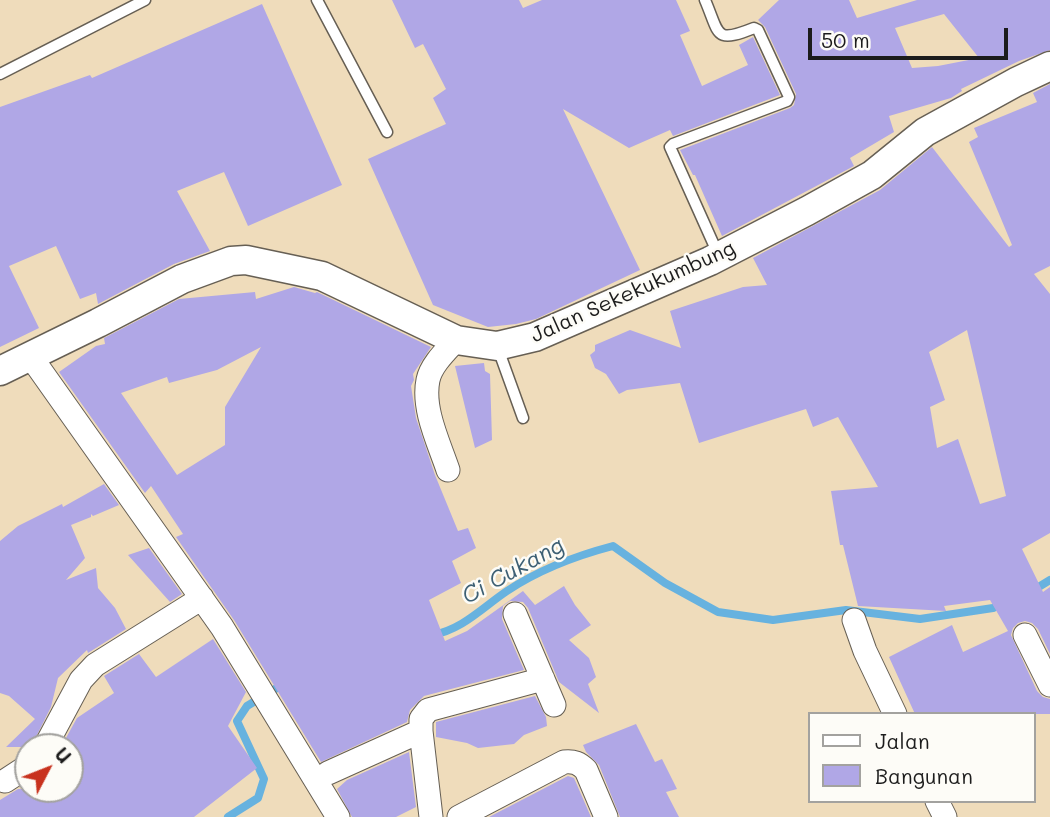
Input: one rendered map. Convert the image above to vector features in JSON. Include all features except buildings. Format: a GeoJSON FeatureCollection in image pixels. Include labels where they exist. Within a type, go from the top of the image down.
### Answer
{"type":"FeatureCollection","features":[{"type":"Feature","properties":{"kind":"street","name":"Jalan Sekekukumbung"},"geometry":{"type":"LineString","coordinates":[[0,370],[31,357],[182,279],[231,261],[246,260],[322,276],[456,340],[497,346],[536,337],[719,257],[844,192],[872,175],[925,132],[1050,66]]}},
{"type":"Feature","properties":{"kind":"street"},"geometry":{"type":"LineString","coordinates":[[448,470],[427,402],[428,378],[440,357],[456,340]]}},
{"type":"Feature","properties":{"kind":"street"},"geometry":{"type":"LineString","coordinates":[[31,357],[222,627],[338,817]]}},
{"type":"Feature","properties":{"kind":"street"},"geometry":{"type":"LineString","coordinates":[[53,733],[81,680],[95,665],[201,598]]}},
{"type":"Feature","properties":{"kind":"street"},"geometry":{"type":"LineString","coordinates":[[514,614],[554,705]]}},
{"type":"Feature","properties":{"kind":"street"},"geometry":{"type":"LineString","coordinates":[[855,620],[865,651],[894,712]]}},
{"type":"Feature","properties":{"kind":"street"},"geometry":{"type":"LineString","coordinates":[[1025,635],[1050,685]]}},
{"type":"Feature","properties":{"kind":"street"},"geometry":{"type":"LineString","coordinates":[[430,817],[421,732],[421,719],[428,710],[543,679]]}},
{"type":"Feature","properties":{"kind":"street"},"geometry":{"type":"LineString","coordinates":[[327,773],[421,732]]}},
{"type":"Feature","properties":{"kind":"street"},"geometry":{"type":"LineString","coordinates":[[471,815],[564,762],[572,761],[586,770],[606,817]]}},
{"type":"Feature","properties":{"kind":"street"},"geometry":{"type":"LineString","coordinates":[[5,781],[14,775]]}},
{"type":"Feature","properties":{"kind":"lane"},"geometry":{"type":"LineString","coordinates":[[0,74],[145,0]]}},
{"type":"Feature","properties":{"kind":"lane"},"geometry":{"type":"LineString","coordinates":[[317,0],[387,132]]}},
{"type":"Feature","properties":{"kind":"lane"},"geometry":{"type":"LineString","coordinates":[[705,0],[723,36],[730,38],[754,28],[758,30],[789,97],[787,101],[670,147],[719,257]]}},
{"type":"Feature","properties":{"kind":"lane"},"geometry":{"type":"LineString","coordinates":[[497,346],[523,418]]}},
{"type":"Feature","properties":{"kind":"waterway","name":"Ci Cukang"},"geometry":{"type":"LineString","coordinates":[[432,635],[463,623],[519,583],[545,570],[613,546],[665,583],[718,612],[773,620],[846,610],[920,619],[993,608],[1004,603]]}},
{"type":"Feature","properties":{"kind":"waterway","name":"Ci Cukang"},"geometry":{"type":"LineString","coordinates":[[1032,591],[1050,580]]}},
{"type":"Feature","properties":{"kind":"waterway","name":"Ci Cukang"},"geometry":{"type":"LineString","coordinates":[[228,817],[258,798],[264,779],[237,721],[247,706],[285,683]]}}]}
